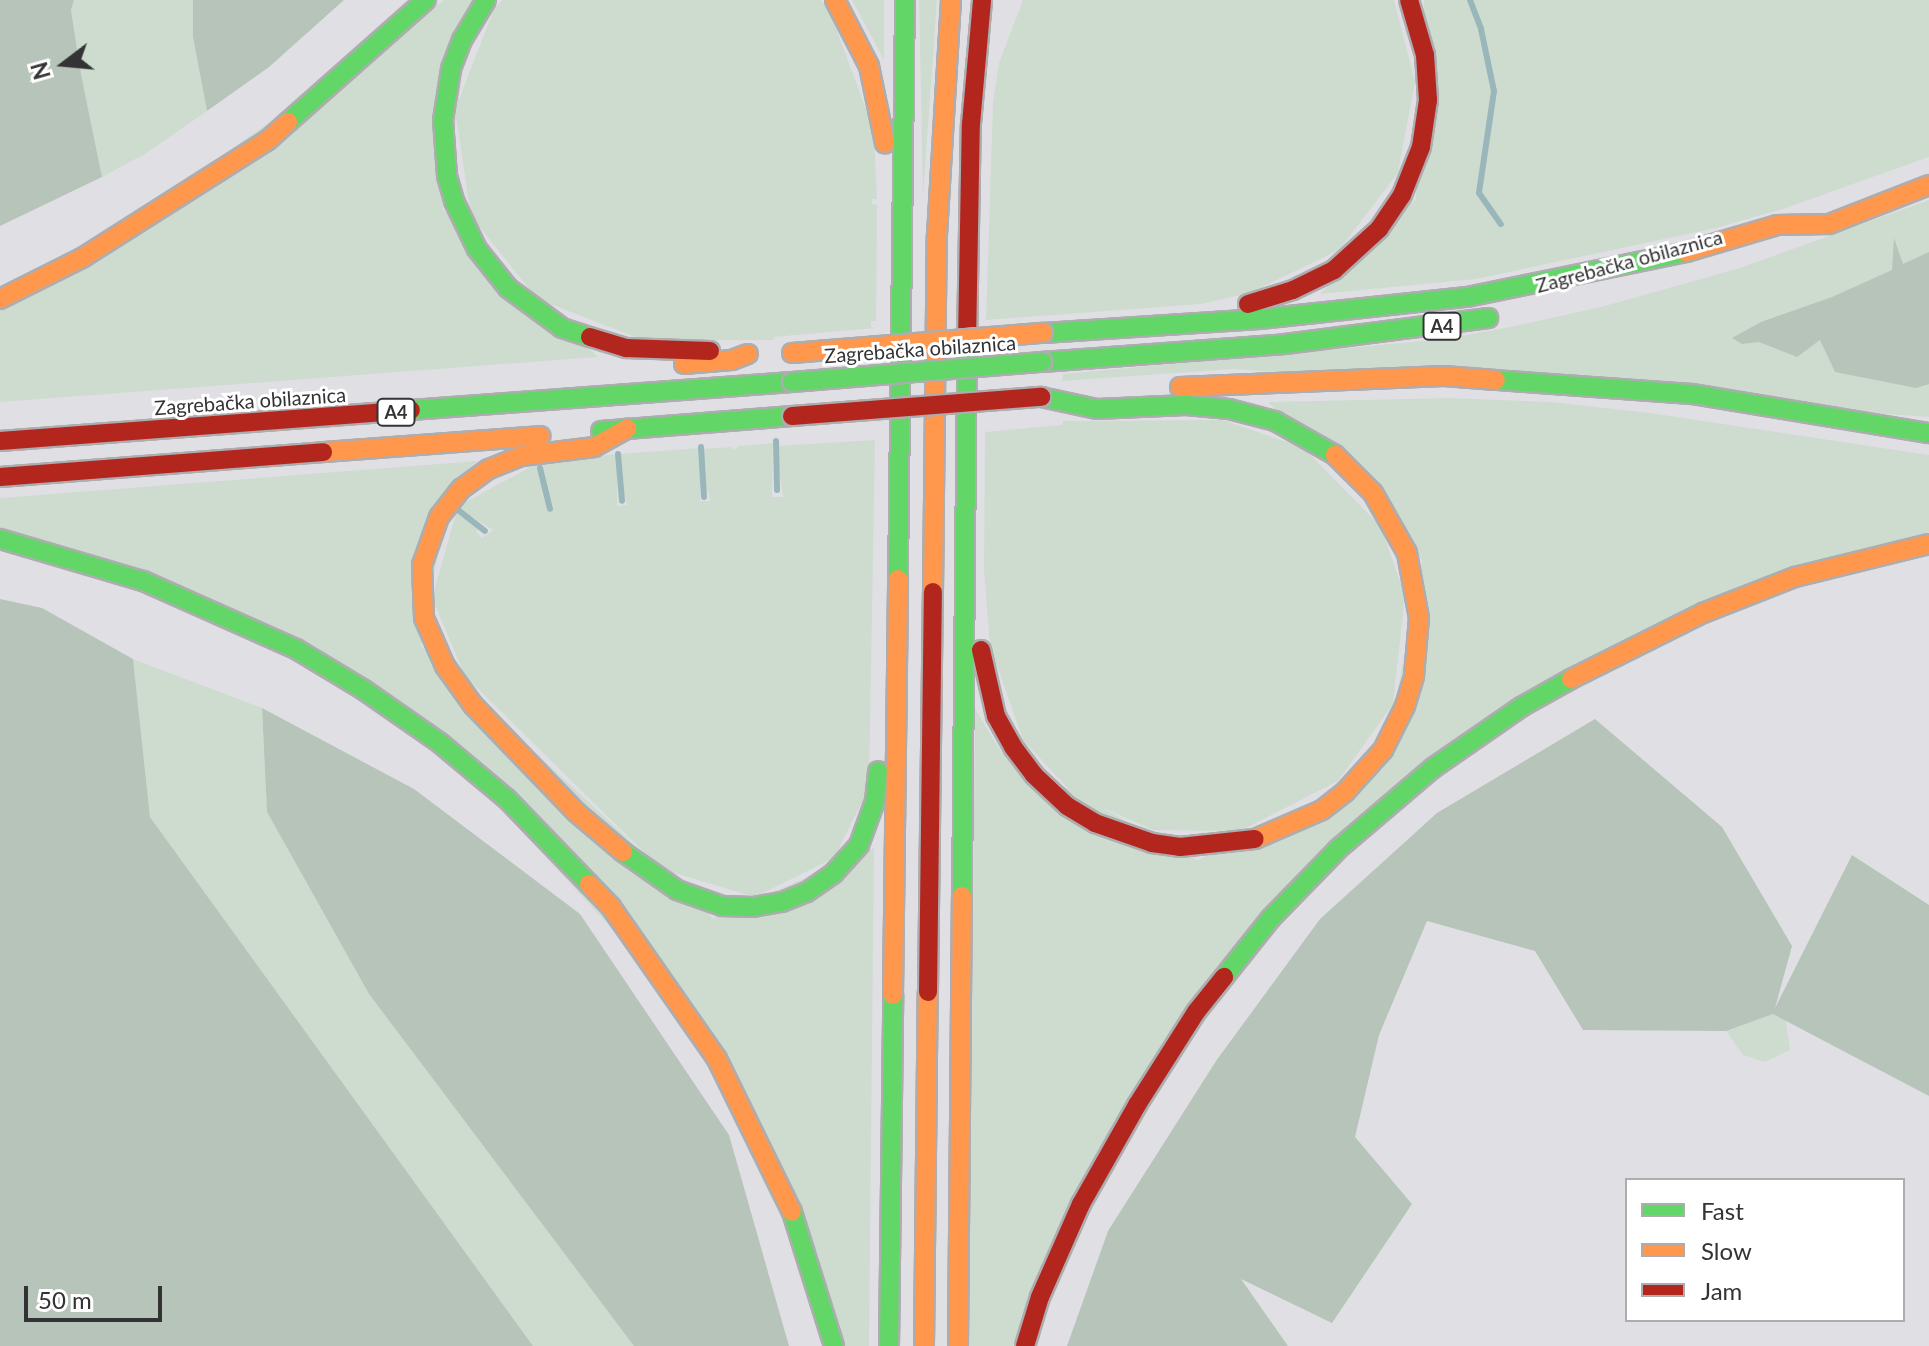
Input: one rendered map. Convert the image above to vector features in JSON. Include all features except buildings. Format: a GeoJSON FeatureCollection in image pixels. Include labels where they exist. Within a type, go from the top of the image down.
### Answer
{"type":"FeatureCollection","features":[{"type":"Feature","properties":{"kind":"highway"},"geometry":{"type":"LineString","coordinates":[[0,299],[82,258],[268,140],[426,0]]}},
{"type":"Feature","properties":{"kind":"highway"},"geometry":{"type":"LineString","coordinates":[[486,0],[462,40],[451,69],[443,147],[454,201],[464,227],[491,268],[527,305],[583,337],[647,350],[732,350],[770,354]]}},
{"type":"Feature","properties":{"kind":"highway"},"geometry":{"type":"LineString","coordinates":[[835,0],[860,42],[882,112],[887,164],[886,283],[902,328]]}},
{"type":"Feature","properties":{"kind":"highway"},"geometry":{"type":"LineString","coordinates":[[889,1346],[905,0]]}},
{"type":"Feature","properties":{"kind":"highway"},"geometry":{"type":"LineString","coordinates":[[924,1346],[937,235],[941,125],[951,0]]}},
{"type":"Feature","properties":{"kind":"highway"},"geometry":{"type":"LineString","coordinates":[[958,1346],[970,167],[982,0]]}},
{"type":"Feature","properties":{"kind":"highway"},"geometry":{"type":"LineString","coordinates":[[1146,328],[1163,317],[1247,304],[1317,280],[1350,258],[1379,229],[1402,195],[1426,125],[1425,55],[1409,0]]}},
{"type":"Feature","properties":{"kind":"highway"},"geometry":{"type":"LineString","coordinates":[[970,167],[982,133],[987,78],[998,28]]}},
{"type":"Feature","properties":{"kind":"highway","name":"Zagrebačka obilaznica"},"geometry":{"type":"LineString","coordinates":[[1690,271],[1829,224],[1929,185]]}},
{"type":"Feature","properties":{"kind":"highway"},"geometry":{"type":"LineString","coordinates":[[637,367],[1043,333],[1146,328],[1467,297],[1683,253],[1777,225],[1829,224]]}},
{"type":"Feature","properties":{"kind":"highway","name":"Zagrebačka obilaznica"},"geometry":{"type":"LineString","coordinates":[[0,441],[1285,344],[1429,328],[1505,314]]}},
{"type":"Feature","properties":{"kind":"highway"},"geometry":{"type":"LineString","coordinates":[[1041,397],[1251,382],[1444,376],[1693,394],[1929,433]]}},
{"type":"Feature","properties":{"kind":"highway"},"geometry":{"type":"LineString","coordinates":[[965,505],[975,541],[983,662],[996,716],[1013,747],[1034,775],[1067,806],[1095,823],[1152,843],[1180,847],[1242,843],[1274,834],[1322,810],[1345,792],[1383,750],[1405,706],[1414,676],[1419,618],[1407,553],[1387,513],[1360,477],[1313,440],[1254,415],[1186,405],[1097,409],[1041,397]]}},
{"type":"Feature","properties":{"kind":"highway","name":"A4"},"geometry":{"type":"LineString","coordinates":[[0,477],[1041,397]]}},
{"type":"Feature","properties":{"kind":"highway"},"geometry":{"type":"LineString","coordinates":[[627,429],[594,447],[522,456],[475,477],[439,517],[422,565],[424,618],[445,666],[498,733],[576,812],[640,866],[691,897],[739,908],[766,906],[795,898],[833,874],[859,845],[866,830],[877,785],[879,723],[897,678]]}},
{"type":"Feature","properties":{"kind":"highway"},"geometry":{"type":"LineString","coordinates":[[0,539],[143,581],[296,649],[364,690],[440,743],[507,799],[611,907],[717,1059],[757,1134],[795,1218],[825,1306],[834,1346]]}},
{"type":"Feature","properties":{"kind":"highway"},"geometry":{"type":"LineString","coordinates":[[1025,1346],[1040,1297],[1081,1204],[1137,1105],[1196,1012],[1271,918],[1338,849],[1433,768],[1521,707],[1619,652],[1703,613],[1795,577],[1929,544]]}},
{"type":"Feature","properties":{"kind":"green space"},"geometry":{"type":"Polygon","coordinates":[[[74,0],[193,0],[193,37],[207,111],[145,154],[102,177],[81,74],[71,10],[74,0]]]}},
{"type":"Feature","properties":{"kind":"green space"},"geometry":{"type":"Polygon","coordinates":[[[444,0],[473,0],[443,210],[598,357],[0,402],[0,311],[444,0]]]}},
{"type":"Feature","properties":{"kind":"green space"},"geometry":{"type":"Polygon","coordinates":[[[502,0],[821,0],[830,12],[874,131],[877,199],[872,199],[872,204],[877,205],[876,321],[871,321],[871,327],[876,328],[774,337],[774,340],[643,340],[537,299],[471,216],[455,110],[494,9],[502,0]]]}},
{"type":"Feature","properties":{"kind":"green space"},"geometry":{"type":"Polygon","coordinates":[[[852,0],[884,0],[884,60],[852,0]]]}},
{"type":"Feature","properties":{"kind":"green space"},"geometry":{"type":"Polygon","coordinates":[[[919,0],[937,0],[923,197],[919,0]]]}},
{"type":"Feature","properties":{"kind":"green space"},"geometry":{"type":"Polygon","coordinates":[[[1023,0],[1394,0],[1415,82],[1398,173],[1339,250],[1250,293],[1201,304],[986,320],[993,102],[999,63],[1023,0]]]}},
{"type":"Feature","properties":{"kind":"green space"},"geometry":{"type":"Polygon","coordinates":[[[1424,0],[1929,0],[1929,157],[1783,209],[1716,228],[1476,279],[1320,294],[1416,199],[1424,0]]]}},
{"type":"Feature","properties":{"kind":"green space"},"geometry":{"type":"Polygon","coordinates":[[[1929,200],[1929,417],[1233,369],[1062,381],[1063,374],[1444,339],[1510,327],[1601,307],[1740,268],[1929,200]]]}},
{"type":"Feature","properties":{"kind":"green space"},"geometry":{"type":"Polygon","coordinates":[[[1449,398],[1552,402],[1650,413],[1929,455],[1929,532],[1575,664],[1242,936],[1013,1346],[969,1346],[975,709],[1002,753],[1198,860],[1383,769],[1422,560],[1268,402],[1449,398]]]}},
{"type":"Feature","properties":{"kind":"green space"},"geometry":{"type":"Polygon","coordinates":[[[1223,420],[1304,448],[1381,527],[1405,596],[1393,704],[1338,781],[1240,831],[1153,830],[1074,795],[1023,740],[990,646],[984,571],[985,432],[1062,425],[1063,421],[1223,420]]]}},
{"type":"Feature","properties":{"kind":"green space"},"geometry":{"type":"Polygon","coordinates":[[[875,440],[869,788],[834,858],[755,897],[661,869],[465,676],[432,598],[457,510],[480,528],[476,531],[482,538],[493,530],[459,509],[462,504],[538,463],[543,483],[540,463],[617,454],[617,506],[627,505],[621,484],[620,454],[700,448],[700,501],[710,501],[708,491],[704,491],[702,449],[732,447],[733,450],[739,446],[773,443],[772,497],[783,497],[776,446],[875,440]]]}},
{"type":"Feature","properties":{"kind":"green space"},"geometry":{"type":"Polygon","coordinates":[[[478,461],[451,483],[421,646],[713,918],[874,848],[869,1346],[846,1346],[723,1049],[410,710],[0,529],[0,498],[478,461]]]}},
{"type":"Feature","properties":{"kind":"green space"},"geometry":{"type":"Polygon","coordinates":[[[133,659],[262,708],[267,812],[369,994],[634,1346],[533,1346],[150,817],[133,659]]]}},
{"type":"Feature","properties":{"kind":"green space"},"geometry":{"type":"Polygon","coordinates":[[[1773,1014],[1786,1021],[1790,1050],[1765,1062],[1743,1055],[1726,1031],[1773,1014]]]}},
{"type":"Feature","properties":{"kind":"shaded area"},"geometry":{"type":"Polygon","coordinates":[[[0,0],[74,0],[71,10],[81,74],[102,177],[0,226],[0,0]]]}},
{"type":"Feature","properties":{"kind":"shaded area"},"geometry":{"type":"Polygon","coordinates":[[[193,0],[344,0],[269,67],[207,111],[193,37],[193,0]]]}},
{"type":"Feature","properties":{"kind":"shaded area"},"geometry":{"type":"Polygon","coordinates":[[[1894,238],[1903,264],[1929,252],[1929,384],[1916,388],[1835,372],[1820,340],[1797,357],[1759,342],[1742,344],[1732,338],[1761,322],[1832,297],[1892,270],[1894,238]]]}},
{"type":"Feature","properties":{"kind":"shaded area"},"geometry":{"type":"Polygon","coordinates":[[[0,599],[42,608],[133,659],[150,817],[533,1346],[0,1346],[0,599]]]}},
{"type":"Feature","properties":{"kind":"shaded area"},"geometry":{"type":"Polygon","coordinates":[[[262,708],[414,789],[580,914],[729,1135],[789,1346],[634,1346],[369,994],[267,812],[262,708]]]}},
{"type":"Feature","properties":{"kind":"shaded area"},"geometry":{"type":"Polygon","coordinates":[[[1595,719],[1722,827],[1792,946],[1775,1008],[1852,855],[1929,905],[1929,1096],[1773,1014],[1726,1031],[1583,1030],[1535,951],[1427,921],[1379,1035],[1355,1137],[1412,1204],[1332,1323],[1241,1279],[1288,1346],[1067,1346],[1108,1231],[1216,1061],[1320,919],[1437,813],[1595,719]]]}},
{"type":"Feature","properties":{"kind":"waterway"},"geometry":{"type":"LineString","coordinates":[[1470,0],[1481,29],[1494,91],[1479,193],[1501,224]]}},
{"type":"Feature","properties":{"kind":"waterway"},"geometry":{"type":"LineString","coordinates":[[776,441],[777,490]]}},
{"type":"Feature","properties":{"kind":"waterway"},"geometry":{"type":"LineString","coordinates":[[701,447],[704,497]]}},
{"type":"Feature","properties":{"kind":"waterway"},"geometry":{"type":"LineString","coordinates":[[618,454],[622,501]]}},
{"type":"Feature","properties":{"kind":"waterway"},"geometry":{"type":"LineString","coordinates":[[540,468],[550,509]]}},
{"type":"Feature","properties":{"kind":"waterway"},"geometry":{"type":"LineString","coordinates":[[458,510],[485,531]]}},
{"type":"Feature","properties":{"kind":"traffic: fast"},"geometry":{"type":"LineString","coordinates":[[288,122],[426,0]]}},
{"type":"Feature","properties":{"kind":"traffic: fast"},"geometry":{"type":"LineString","coordinates":[[486,0],[462,40],[451,69],[443,120],[447,176],[454,201],[477,249],[508,288],[562,328],[590,337]]}},
{"type":"Feature","properties":{"kind":"traffic: fast"},"geometry":{"type":"LineString","coordinates":[[898,579],[905,0]]}},
{"type":"Feature","properties":{"kind":"traffic: fast"},"geometry":{"type":"LineString","coordinates":[[1043,333],[1260,319],[1467,297],[1686,252]]}},
{"type":"Feature","properties":{"kind":"traffic: fast"},"geometry":{"type":"LineString","coordinates":[[1042,362],[1285,344],[1488,318]]}},
{"type":"Feature","properties":{"kind":"traffic: fast"},"geometry":{"type":"LineString","coordinates":[[962,896],[967,343]]}},
{"type":"Feature","properties":{"kind":"traffic: fast"},"geometry":{"type":"LineString","coordinates":[[792,382],[1042,362]]}},
{"type":"Feature","properties":{"kind":"traffic: fast"},"geometry":{"type":"LineString","coordinates":[[1496,380],[1693,394],[1929,433]]}},
{"type":"Feature","properties":{"kind":"traffic: fast"},"geometry":{"type":"LineString","coordinates":[[411,410],[792,382]]}},
{"type":"Feature","properties":{"kind":"traffic: fast"},"geometry":{"type":"LineString","coordinates":[[1041,397],[1097,409],[1186,405],[1229,409],[1275,421],[1335,455]]}},
{"type":"Feature","properties":{"kind":"traffic: fast"},"geometry":{"type":"LineString","coordinates":[[601,431],[792,416]]}},
{"type":"Feature","properties":{"kind":"traffic: fast"},"geometry":{"type":"LineString","coordinates":[[0,539],[143,581],[296,649],[364,690],[440,743],[507,799],[589,884]]}},
{"type":"Feature","properties":{"kind":"traffic: fast"},"geometry":{"type":"LineString","coordinates":[[1224,977],[1271,918],[1338,849],[1433,768],[1521,707],[1571,679]]}},
{"type":"Feature","properties":{"kind":"traffic: fast"},"geometry":{"type":"LineString","coordinates":[[623,852],[677,890],[722,906],[753,907],[782,902],[807,892],[833,874],[859,845],[875,801],[878,771]]}},
{"type":"Feature","properties":{"kind":"traffic: fast"},"geometry":{"type":"LineString","coordinates":[[889,1346],[893,995]]}},
{"type":"Feature","properties":{"kind":"traffic: fast"},"geometry":{"type":"LineString","coordinates":[[792,1212],[834,1346]]}},
{"type":"Feature","properties":{"kind":"traffic: slow"},"geometry":{"type":"LineString","coordinates":[[835,0],[869,66],[885,143]]}},
{"type":"Feature","properties":{"kind":"traffic: slow"},"geometry":{"type":"LineString","coordinates":[[933,592],[937,235],[951,0]]}},
{"type":"Feature","properties":{"kind":"traffic: slow"},"geometry":{"type":"LineString","coordinates":[[0,299],[82,258],[268,140],[288,122]]}},
{"type":"Feature","properties":{"kind":"traffic: slow"},"geometry":{"type":"LineString","coordinates":[[1686,252],[1777,225],[1829,224],[1929,185]]}},
{"type":"Feature","properties":{"kind":"traffic: slow"},"geometry":{"type":"LineString","coordinates":[[792,353],[1043,333]]}},
{"type":"Feature","properties":{"kind":"traffic: slow"},"geometry":{"type":"LineString","coordinates":[[684,364],[732,360],[748,354]]}},
{"type":"Feature","properties":{"kind":"traffic: slow"},"geometry":{"type":"LineString","coordinates":[[1180,387],[1444,376],[1496,380]]}},
{"type":"Feature","properties":{"kind":"traffic: slow"},"geometry":{"type":"LineString","coordinates":[[623,852],[576,812],[473,705],[445,666],[424,618],[422,565],[439,517],[461,489],[489,469],[522,456],[594,447],[627,429]]}},
{"type":"Feature","properties":{"kind":"traffic: slow"},"geometry":{"type":"LineString","coordinates":[[323,452],[540,436]]}},
{"type":"Feature","properties":{"kind":"traffic: slow"},"geometry":{"type":"LineString","coordinates":[[1255,839],[1322,810],[1345,792],[1383,750],[1405,706],[1414,676],[1419,618],[1407,553],[1373,493],[1335,455]]}},
{"type":"Feature","properties":{"kind":"traffic: slow"},"geometry":{"type":"LineString","coordinates":[[1571,679],[1703,613],[1795,577],[1929,544]]}},
{"type":"Feature","properties":{"kind":"traffic: slow"},"geometry":{"type":"LineString","coordinates":[[893,995],[898,579]]}},
{"type":"Feature","properties":{"kind":"traffic: slow"},"geometry":{"type":"LineString","coordinates":[[589,884],[611,907],[717,1059],[792,1212]]}},
{"type":"Feature","properties":{"kind":"traffic: slow"},"geometry":{"type":"LineString","coordinates":[[958,1346],[962,896]]}},
{"type":"Feature","properties":{"kind":"traffic: slow"},"geometry":{"type":"LineString","coordinates":[[924,1346],[928,992]]}},
{"type":"Feature","properties":{"kind":"traffic: jam"},"geometry":{"type":"LineString","coordinates":[[967,343],[971,124],[982,0]]}},
{"type":"Feature","properties":{"kind":"traffic: jam"},"geometry":{"type":"LineString","coordinates":[[1248,304],[1293,290],[1334,270],[1379,229],[1402,195],[1421,147],[1428,100],[1425,55],[1409,0]]}},
{"type":"Feature","properties":{"kind":"traffic: jam"},"geometry":{"type":"LineString","coordinates":[[590,337],[626,348],[710,351]]}},
{"type":"Feature","properties":{"kind":"traffic: jam"},"geometry":{"type":"LineString","coordinates":[[792,416],[1041,397]]}},
{"type":"Feature","properties":{"kind":"traffic: jam"},"geometry":{"type":"LineString","coordinates":[[0,441],[411,410]]}},
{"type":"Feature","properties":{"kind":"traffic: jam"},"geometry":{"type":"LineString","coordinates":[[0,477],[323,452]]}},
{"type":"Feature","properties":{"kind":"traffic: jam"},"geometry":{"type":"LineString","coordinates":[[928,992],[933,592]]}},
{"type":"Feature","properties":{"kind":"traffic: jam"},"geometry":{"type":"LineString","coordinates":[[981,650],[996,716],[1013,747],[1034,775],[1067,806],[1095,823],[1152,843],[1180,847],[1255,839]]}},
{"type":"Feature","properties":{"kind":"traffic: jam"},"geometry":{"type":"LineString","coordinates":[[1025,1346],[1040,1297],[1081,1204],[1137,1105],[1196,1012],[1224,977]]}}]}
